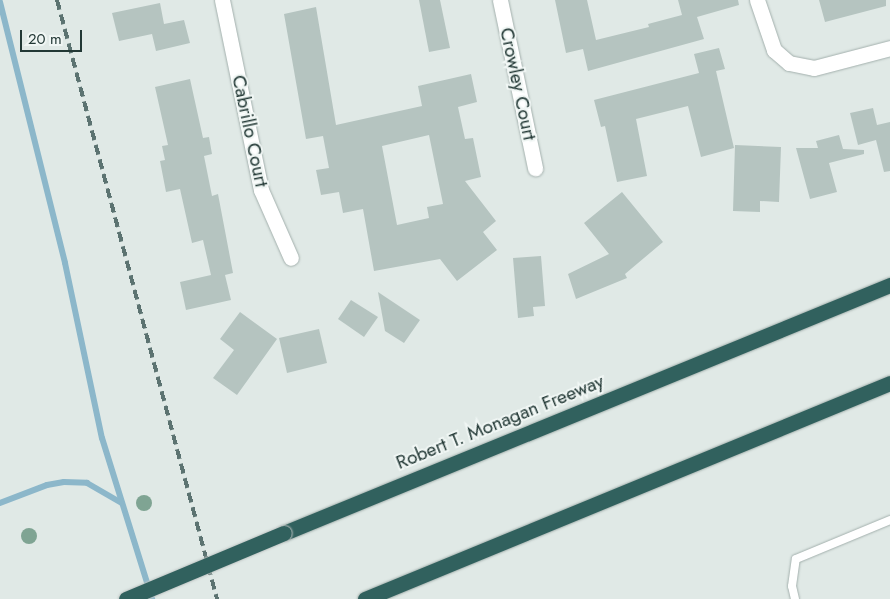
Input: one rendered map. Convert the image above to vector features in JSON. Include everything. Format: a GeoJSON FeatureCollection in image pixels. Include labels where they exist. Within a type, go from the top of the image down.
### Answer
{"type":"FeatureCollection","features":[{"type":"Feature","properties":{"kind":"highway","name":"Robert T. Monagan Freeway"},"geometry":{"type":"LineString","coordinates":[[126,599],[890,284]]}},
{"type":"Feature","properties":{"kind":"highway"},"geometry":{"type":"LineString","coordinates":[[365,599],[890,382]]}},
{"type":"Feature","properties":{"kind":"street","name":"Cabrillo Court"},"geometry":{"type":"LineString","coordinates":[[222,0],[261,190],[291,258]]}},
{"type":"Feature","properties":{"kind":"street","name":"Crowley Court"},"geometry":{"type":"LineString","coordinates":[[500,0],[535,168]]}},
{"type":"Feature","properties":{"kind":"street"},"geometry":{"type":"LineString","coordinates":[[757,0],[774,50],[789,63],[814,68],[890,48]]}},
{"type":"Feature","properties":{"kind":"lane"},"geometry":{"type":"LineString","coordinates":[[795,599],[792,586],[796,559],[890,520]]}},
{"type":"Feature","properties":{"kind":"building"},"geometry":{"type":"Polygon","coordinates":[[[419,0],[440,0],[450,48],[429,52],[419,0]]]}},
{"type":"Feature","properties":{"kind":"building"},"geometry":{"type":"Polygon","coordinates":[[[555,0],[587,0],[596,40],[649,27],[648,24],[682,15],[678,0],[738,0],[739,5],[697,17],[704,39],[588,71],[583,49],[566,53],[555,0]]]}},
{"type":"Feature","properties":{"kind":"building"},"geometry":{"type":"Polygon","coordinates":[[[819,0],[886,0],[886,6],[825,22],[819,0]]]}},
{"type":"Feature","properties":{"kind":"building"},"geometry":{"type":"Polygon","coordinates":[[[160,3],[164,24],[184,20],[190,43],[156,51],[152,34],[119,41],[112,13],[160,3]]]}},
{"type":"Feature","properties":{"kind":"building"},"geometry":{"type":"Polygon","coordinates":[[[316,7],[336,125],[422,106],[418,86],[471,74],[477,102],[458,107],[465,139],[473,138],[481,177],[465,181],[496,221],[483,232],[497,250],[457,281],[440,259],[374,271],[363,209],[343,213],[339,192],[321,195],[316,170],[329,168],[323,136],[306,139],[284,14],[316,7]],[[429,135],[382,146],[397,225],[429,218],[427,207],[443,204],[429,135]]]}},
{"type":"Feature","properties":{"kind":"building"},"geometry":{"type":"Polygon","coordinates":[[[719,48],[725,69],[716,71],[734,148],[701,157],[688,106],[636,119],[647,176],[617,182],[605,126],[601,127],[594,100],[699,73],[694,54],[719,48]]]}},
{"type":"Feature","properties":{"kind":"building"},"geometry":{"type":"Polygon","coordinates":[[[190,79],[203,138],[209,137],[212,154],[204,156],[212,196],[218,194],[233,273],[225,275],[231,300],[186,310],[180,282],[211,275],[203,240],[192,243],[180,189],[166,192],[160,161],[165,160],[162,146],[168,145],[155,87],[190,79]]]}},
{"type":"Feature","properties":{"kind":"building"},"geometry":{"type":"Polygon","coordinates":[[[873,108],[877,125],[890,122],[890,171],[884,172],[876,140],[858,145],[850,113],[873,108]]]}},
{"type":"Feature","properties":{"kind":"building"},"geometry":{"type":"Polygon","coordinates":[[[839,135],[843,149],[864,150],[864,154],[829,163],[837,192],[810,199],[796,148],[818,148],[816,141],[839,135]]]}},
{"type":"Feature","properties":{"kind":"building"},"geometry":{"type":"Polygon","coordinates":[[[735,145],[781,147],[779,202],[760,201],[760,212],[733,211],[735,145]]]}},
{"type":"Feature","properties":{"kind":"building"},"geometry":{"type":"Polygon","coordinates":[[[622,192],[663,242],[625,274],[627,278],[576,299],[568,274],[609,254],[584,223],[622,192]]]}},
{"type":"Feature","properties":{"kind":"building"},"geometry":{"type":"Polygon","coordinates":[[[541,256],[545,306],[533,307],[534,316],[518,318],[513,258],[541,256]]]}},
{"type":"Feature","properties":{"kind":"building"},"geometry":{"type":"Polygon","coordinates":[[[378,292],[420,320],[404,343],[385,331],[378,292]]]}},
{"type":"Feature","properties":{"kind":"building"},"geometry":{"type":"Polygon","coordinates":[[[351,300],[378,317],[364,337],[338,319],[351,300]]]}},
{"type":"Feature","properties":{"kind":"building"},"geometry":{"type":"Polygon","coordinates":[[[240,312],[277,339],[237,395],[213,378],[234,350],[220,339],[240,312]]]}},
{"type":"Feature","properties":{"kind":"building"},"geometry":{"type":"Polygon","coordinates":[[[319,329],[327,363],[287,373],[279,338],[319,329]]]}},
{"type":"Feature","properties":{"kind":"waterway"},"geometry":{"type":"LineString","coordinates":[[0,2],[65,263],[102,438],[152,599]]}},
{"type":"Feature","properties":{"kind":"waterway"},"geometry":{"type":"LineString","coordinates":[[0,503],[47,485],[64,482],[87,483],[121,503]]}},
{"type":"Feature","properties":{"kind":"railway"},"geometry":{"type":"LineString","coordinates":[[57,0],[217,599]]}}]}
